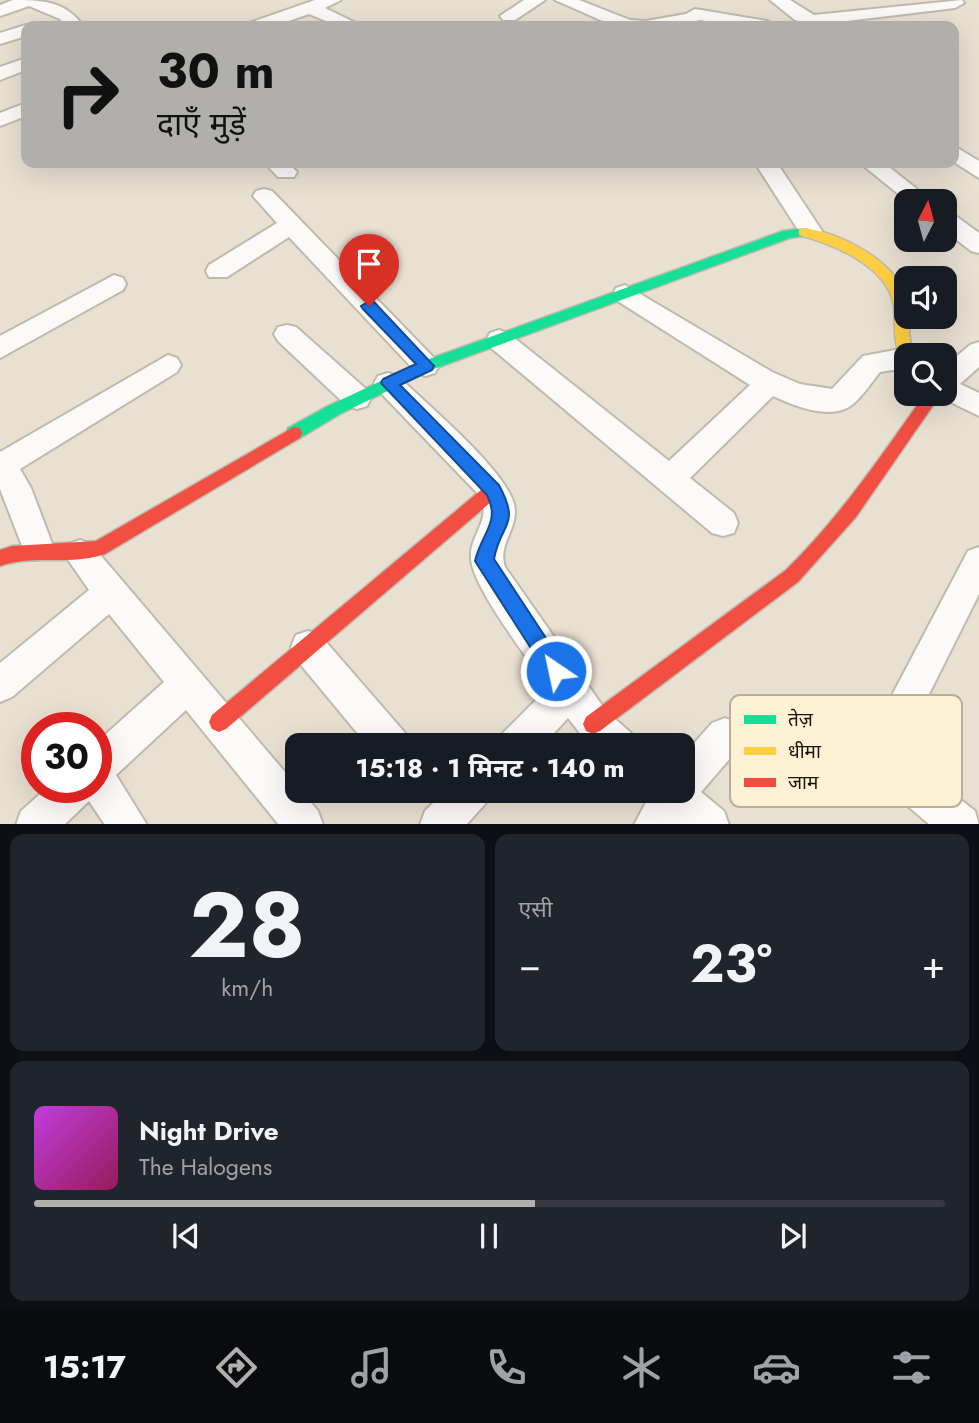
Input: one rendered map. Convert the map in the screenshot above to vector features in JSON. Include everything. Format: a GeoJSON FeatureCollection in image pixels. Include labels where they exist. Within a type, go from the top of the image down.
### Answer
{"type":"FeatureCollection","features":[{"type":"Feature","properties":{"kind":"street"},"geometry":{"type":"LineString","coordinates":[[0,11],[29,0],[70,21]]}},
{"type":"Feature","properties":{"kind":"street"},"geometry":{"type":"LineString","coordinates":[[274,21],[332,0]]}},
{"type":"Feature","properties":{"kind":"street"},"geometry":{"type":"LineString","coordinates":[[509,16],[536,0]]}},
{"type":"Feature","properties":{"kind":"street"},"geometry":{"type":"LineString","coordinates":[[564,0],[617,21]]}},
{"type":"Feature","properties":{"kind":"street"},"geometry":{"type":"LineString","coordinates":[[779,0],[801,16],[813,20],[955,3]]}},
{"type":"Feature","properties":{"kind":"street"},"geometry":{"type":"LineString","coordinates":[[312,9],[341,21]]}},
{"type":"Feature","properties":{"kind":"street"},"geometry":{"type":"LineString","coordinates":[[663,21],[695,15],[734,21]]}},
{"type":"Feature","properties":{"kind":"street"},"geometry":{"type":"LineString","coordinates":[[602,21],[610,19]]}},
{"type":"Feature","properties":{"kind":"street"},"geometry":{"type":"LineString","coordinates":[[0,39],[21,32]]}},
{"type":"Feature","properties":{"kind":"street"},"geometry":{"type":"LineString","coordinates":[[0,74],[21,66]]}},
{"type":"Feature","properties":{"kind":"street"},"geometry":{"type":"LineString","coordinates":[[0,120],[21,110]]}},
{"type":"Feature","properties":{"kind":"street"},"geometry":{"type":"LineString","coordinates":[[959,156],[979,171]]}},
{"type":"Feature","properties":{"kind":"street"},"geometry":{"type":"LineString","coordinates":[[770,168],[810,232]]}},
{"type":"Feature","properties":{"kind":"street"},"geometry":{"type":"LineString","coordinates":[[878,168],[905,189]]}},
{"type":"Feature","properties":{"kind":"street"},"geometry":{"type":"LineString","coordinates":[[264,196],[426,366]]}},
{"type":"Feature","properties":{"kind":"street"},"geometry":{"type":"LineString","coordinates":[[218,271],[292,225]]}},
{"type":"Feature","properties":{"kind":"street"},"geometry":{"type":"LineString","coordinates":[[957,228],[979,245]]}},
{"type":"Feature","properties":{"kind":"street"},"geometry":{"type":"LineString","coordinates":[[0,558],[17,549],[37,546],[61,554],[80,554],[99,548],[388,383],[426,366],[788,234],[810,232],[838,240],[888,281],[900,303],[898,335],[901,343]]}},
{"type":"Feature","properties":{"kind":"street"},"geometry":{"type":"LineString","coordinates":[[0,348],[114,284]]}},
{"type":"Feature","properties":{"kind":"street"},"geometry":{"type":"LineString","coordinates":[[625,294],[769,383],[817,402],[830,402],[846,393],[872,363],[894,359]]}},
{"type":"Feature","properties":{"kind":"street"},"geometry":{"type":"LineString","coordinates":[[287,334],[358,398]]}},
{"type":"Feature","properties":{"kind":"street"},"geometry":{"type":"LineString","coordinates":[[499,340],[723,523]]}},
{"type":"Feature","properties":{"kind":"street"},"geometry":{"type":"LineString","coordinates":[[957,371],[979,352]]}},
{"type":"Feature","properties":{"kind":"street"},"geometry":{"type":"LineString","coordinates":[[37,546],[16,488],[1,466],[168,365]]}},
{"type":"Feature","properties":{"kind":"street"},"geometry":{"type":"LineString","coordinates":[[388,383],[493,490],[502,506],[502,518],[487,547],[484,561],[593,724],[603,733]]}},
{"type":"Feature","properties":{"kind":"street"},"geometry":{"type":"LineString","coordinates":[[670,479],[769,383]]}},
{"type":"Feature","properties":{"kind":"street"},"geometry":{"type":"LineString","coordinates":[[957,394],[979,405]]}},
{"type":"Feature","properties":{"kind":"street"},"geometry":{"type":"LineString","coordinates":[[593,724],[792,576],[821,549],[924,406]]}},
{"type":"Feature","properties":{"kind":"street"},"geometry":{"type":"LineString","coordinates":[[219,722],[493,490]]}},
{"type":"Feature","properties":{"kind":"street"},"geometry":{"type":"LineString","coordinates":[[80,554],[304,824]]}},
{"type":"Feature","properties":{"kind":"street"},"geometry":{"type":"LineString","coordinates":[[910,695],[979,561]]}},
{"type":"Feature","properties":{"kind":"street"},"geometry":{"type":"LineString","coordinates":[[0,685],[111,592]]}},
{"type":"Feature","properties":{"kind":"street"},"geometry":{"type":"LineString","coordinates":[[308,646],[381,733]]}},
{"type":"Feature","properties":{"kind":"street"},"geometry":{"type":"LineString","coordinates":[[112,753],[188,684]]}},
{"type":"Feature","properties":{"kind":"street"},"geometry":{"type":"LineString","coordinates":[[529,733],[570,690]]}},
{"type":"Feature","properties":{"kind":"street"},"geometry":{"type":"LineString","coordinates":[[695,771],[725,736]]}},
{"type":"Feature","properties":{"kind":"street"},"geometry":{"type":"LineString","coordinates":[[112,802],[128,824]]}},
{"type":"Feature","properties":{"kind":"street"},"geometry":{"type":"LineString","coordinates":[[35,824],[58,803]]}},
{"type":"Feature","properties":{"kind":"street"},"geometry":{"type":"LineString","coordinates":[[439,824],[460,803]]}},
{"type":"Feature","properties":{"kind":"street"},"geometry":{"type":"LineString","coordinates":[[680,803],[710,824]]}},
{"type":"Feature","properties":{"kind":"street"},"geometry":{"type":"LineString","coordinates":[[940,807],[961,824]]}},
{"type":"Feature","properties":{"kind":"traffic: fast"},"geometry":{"type":"LineString","coordinates":[[294,433],[334,410],[426,366],[788,234],[804,232]]}},
{"type":"Feature","properties":{"kind":"traffic: slow"},"geometry":{"type":"LineString","coordinates":[[804,232],[817,234],[847,246],[887,278],[900,302],[902,343]]}},
{"type":"Feature","properties":{"kind":"traffic: jam"},"geometry":{"type":"LineString","coordinates":[[593,724],[792,576],[813,556],[850,512],[925,406]]}},
{"type":"Feature","properties":{"kind":"traffic: jam"},"geometry":{"type":"LineString","coordinates":[[0,558],[25,552],[99,548],[294,433]]}},
{"type":"Feature","properties":{"kind":"traffic: jam"},"geometry":{"type":"LineString","coordinates":[[219,722],[493,490]]}},
{"type":"Feature","properties":{"kind":"route"},"geometry":{"type":"LineString","coordinates":[[369,306],[426,366],[388,383],[493,490],[502,506],[502,518],[487,547],[484,561],[556,671]]}}]}
